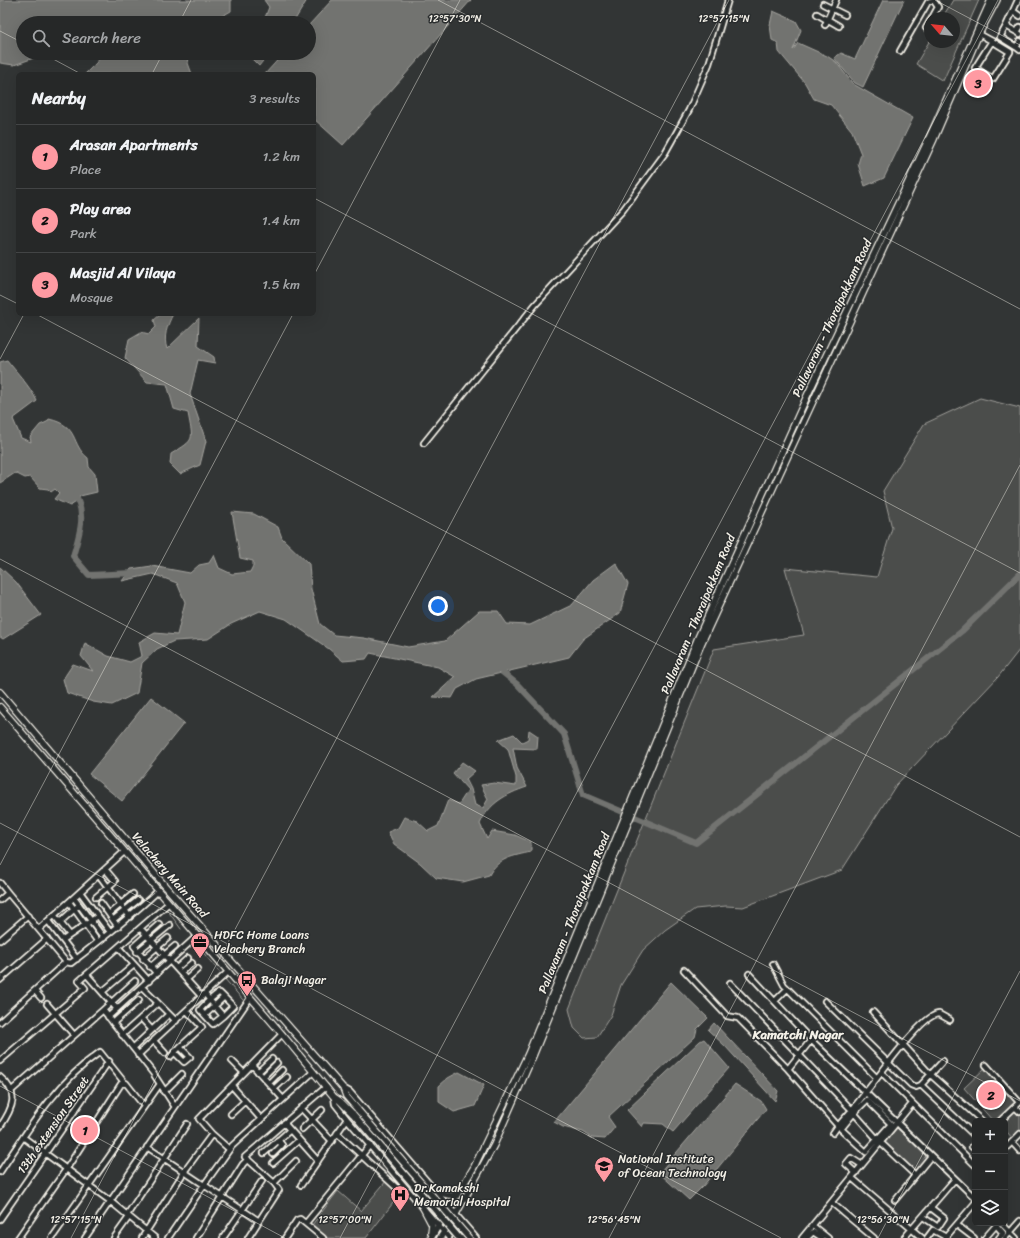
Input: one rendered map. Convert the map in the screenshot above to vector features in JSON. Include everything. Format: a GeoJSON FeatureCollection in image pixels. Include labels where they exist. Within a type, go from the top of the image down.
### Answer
{"type":"FeatureCollection","features":[{"type":"Feature","properties":{"kind":"main road","name":"Pallavaram - Thoraipakkam Road"},"geometry":{"type":"LineString","coordinates":[[751,527],[807,396],[930,136],[976,29],[991,0]]}},
{"type":"Feature","properties":{"kind":"main road","name":"Pallavaram - Thoraipakkam Road"},"geometry":{"type":"LineString","coordinates":[[431,1238],[475,1168],[492,1147],[561,983],[630,811],[679,696],[698,644],[747,535],[810,408],[934,139],[979,34],[997,0]]}},
{"type":"Feature","properties":{"kind":"main road","name":"Pallavaram - Thoraipakkam Road"},"geometry":{"type":"LineString","coordinates":[[679,696],[676,690],[688,670]]}},
{"type":"Feature","properties":{"kind":"main road","name":"Velachery Main Road"},"geometry":{"type":"LineString","coordinates":[[0,692],[166,887],[343,1088],[346,1096],[469,1238]]}},
{"type":"Feature","properties":{"kind":"main road","name":"Velachery Main Road"},"geometry":{"type":"LineString","coordinates":[[0,707],[282,1034],[334,1097],[353,1114],[459,1238]]}},
{"type":"Feature","properties":{"kind":"main road"},"geometry":{"type":"LineString","coordinates":[[11,720],[19,714]]}},
{"type":"Feature","properties":{"kind":"main road"},"geometry":{"type":"LineString","coordinates":[[292,1046],[300,1039]]}},
{"type":"Feature","properties":{"kind":"main road","name":"Pallavaram - Thoraipakkam Road"},"geometry":{"type":"LineString","coordinates":[[475,1168],[479,1157],[532,1053]]}},
{"type":"Feature","properties":{"kind":"main road","name":"Pallavaram - Thoraipakkam Road"},"geometry":{"type":"LineString","coordinates":[[440,1238],[456,1214],[469,1178]]}},
{"type":"Feature","properties":{"kind":"main road"},"geometry":{"type":"LineString","coordinates":[[430,1185],[441,1193],[450,1196],[455,1194],[469,1178]]}},
{"type":"Feature","properties":{"kind":"main road"},"geometry":{"type":"LineString","coordinates":[[422,1206],[433,1228],[428,1238]]}},
{"type":"Feature","properties":{"kind":"street"},"geometry":{"type":"LineString","coordinates":[[424,443],[535,305],[623,210],[666,153],[689,110],[706,71],[728,0]]}},
{"type":"Feature","properties":{"kind":"street"},"geometry":{"type":"LineString","coordinates":[[826,21],[836,0]]}},
{"type":"Feature","properties":{"kind":"street"},"geometry":{"type":"LineString","coordinates":[[900,51],[928,2],[934,0],[938,7],[935,12]]}},
{"type":"Feature","properties":{"kind":"street"},"geometry":{"type":"LineString","coordinates":[[1018,0],[1000,37],[1018,48],[1020,41]]}},
{"type":"Feature","properties":{"kind":"street"},"geometry":{"type":"LineString","coordinates":[[824,4],[845,15]]}},
{"type":"Feature","properties":{"kind":"street"},"geometry":{"type":"LineString","coordinates":[[1013,12],[1020,16]]}},
{"type":"Feature","properties":{"kind":"street"},"geometry":{"type":"LineString","coordinates":[[817,14],[826,21],[839,26]]}},
{"type":"Feature","properties":{"kind":"street"},"geometry":{"type":"LineString","coordinates":[[1006,26],[1018,33],[1020,27]]}},
{"type":"Feature","properties":{"kind":"street"},"geometry":{"type":"LineString","coordinates":[[979,34],[992,41],[1010,52],[993,79],[975,68],[992,41]]}},
{"type":"Feature","properties":{"kind":"street"},"geometry":{"type":"LineString","coordinates":[[39,929],[124,852]]}},
{"type":"Feature","properties":{"kind":"street"},"geometry":{"type":"LineString","coordinates":[[96,897],[115,881],[106,869]]}},
{"type":"Feature","properties":{"kind":"street"},"geometry":{"type":"LineString","coordinates":[[98,875],[130,916]]}},
{"type":"Feature","properties":{"kind":"street"},"geometry":{"type":"LineString","coordinates":[[0,883],[66,962],[71,963],[104,938],[158,891]]}},
{"type":"Feature","properties":{"kind":"street"},"geometry":{"type":"LineString","coordinates":[[80,892],[110,932]]}},
{"type":"Feature","properties":{"kind":"street"},"geometry":{"type":"LineString","coordinates":[[0,900],[8,893]]}},
{"type":"Feature","properties":{"kind":"street"},"geometry":{"type":"LineString","coordinates":[[109,914],[133,894]]}},
{"type":"Feature","properties":{"kind":"street"},"geometry":{"type":"LineString","coordinates":[[74,898],[104,938]]}},
{"type":"Feature","properties":{"kind":"street"},"geometry":{"type":"LineString","coordinates":[[113,920],[138,900]]}},
{"type":"Feature","properties":{"kind":"street"},"geometry":{"type":"LineString","coordinates":[[69,902],[98,942]]}},
{"type":"Feature","properties":{"kind":"street"},"geometry":{"type":"LineString","coordinates":[[101,903],[118,926]]}},
{"type":"Feature","properties":{"kind":"street"},"geometry":{"type":"LineString","coordinates":[[0,1061],[86,988],[80,981],[169,903]]}},
{"type":"Feature","properties":{"kind":"street"},"geometry":{"type":"LineString","coordinates":[[60,922],[79,905]]}},
{"type":"Feature","properties":{"kind":"street"},"geometry":{"type":"LineString","coordinates":[[54,915],[70,935]]}},
{"type":"Feature","properties":{"kind":"street"},"geometry":{"type":"LineString","coordinates":[[0,940],[28,916]]}},
{"type":"Feature","properties":{"kind":"street"},"geometry":{"type":"LineString","coordinates":[[63,940],[98,916]]}},
{"type":"Feature","properties":{"kind":"street"},"geometry":{"type":"LineString","coordinates":[[48,921],[77,959]]}},
{"type":"Feature","properties":{"kind":"street"},"geometry":{"type":"LineString","coordinates":[[156,974],[137,952],[134,946],[159,924]]}},
{"type":"Feature","properties":{"kind":"street"},"geometry":{"type":"LineString","coordinates":[[137,952],[170,925]]}},
{"type":"Feature","properties":{"kind":"street"},"geometry":{"type":"LineString","coordinates":[[141,928],[157,947],[187,979],[193,982],[203,996],[210,1001],[223,1016]]}},
{"type":"Feature","properties":{"kind":"street"},"geometry":{"type":"LineString","coordinates":[[108,1017],[197,936]]}},
{"type":"Feature","properties":{"kind":"street"},"geometry":{"type":"LineString","coordinates":[[143,959],[168,938]]}},
{"type":"Feature","properties":{"kind":"street"},"geometry":{"type":"LineString","coordinates":[[0,980],[47,939]]}},
{"type":"Feature","properties":{"kind":"street"},"geometry":{"type":"LineString","coordinates":[[150,967],[175,946]]}},
{"type":"Feature","properties":{"kind":"street"},"geometry":{"type":"LineString","coordinates":[[119,948],[149,981]]}},
{"type":"Feature","properties":{"kind":"street"},"geometry":{"type":"LineString","coordinates":[[177,968],[188,958]]}},
{"type":"Feature","properties":{"kind":"street"},"geometry":{"type":"LineString","coordinates":[[0,1022],[66,962]]}},
{"type":"Feature","properties":{"kind":"street"},"geometry":{"type":"LineString","coordinates":[[181,972],[192,963]]}},
{"type":"Feature","properties":{"kind":"street"},"geometry":{"type":"LineString","coordinates":[[773,964],[780,979],[787,989],[877,1078]]}},
{"type":"Feature","properties":{"kind":"street"},"geometry":{"type":"LineString","coordinates":[[102,992],[134,965]]}},
{"type":"Feature","properties":{"kind":"street"},"geometry":{"type":"LineString","coordinates":[[187,979],[198,969]]}},
{"type":"Feature","properties":{"kind":"street"},"geometry":{"type":"LineString","coordinates":[[684,970],[727,1016],[738,1018],[788,1069],[838,1126]]}},
{"type":"Feature","properties":{"kind":"street"},"geometry":{"type":"LineString","coordinates":[[138,1055],[228,972]]}},
{"type":"Feature","properties":{"kind":"street"},"geometry":{"type":"LineString","coordinates":[[749,974],[812,1040],[972,1195]]}},
{"type":"Feature","properties":{"kind":"street"},"geometry":{"type":"LineString","coordinates":[[87,975],[117,1009]]}},
{"type":"Feature","properties":{"kind":"street"},"geometry":{"type":"LineString","coordinates":[[11,1091],[135,981]]}},
{"type":"Feature","properties":{"kind":"street"},"geometry":{"type":"LineString","coordinates":[[730,983],[853,1111],[879,1142],[915,1175]]}},
{"type":"Feature","properties":{"kind":"street"},"geometry":{"type":"LineString","coordinates":[[142,987],[176,1021]]}},
{"type":"Feature","properties":{"kind":"street"},"geometry":{"type":"LineString","coordinates":[[775,1001],[787,989]]}},
{"type":"Feature","properties":{"kind":"street"},"geometry":{"type":"LineString","coordinates":[[35,991],[41,998]]}},
{"type":"Feature","properties":{"kind":"street"},"geometry":{"type":"LineString","coordinates":[[220,992],[224,997],[233,1006],[215,1024],[200,1010],[220,992]]}},
{"type":"Feature","properties":{"kind":"street"},"geometry":{"type":"LineString","coordinates":[[205,1015],[224,997]]}},
{"type":"Feature","properties":{"kind":"street"},"geometry":{"type":"LineString","coordinates":[[85,1238],[146,1147],[250,998]]}},
{"type":"Feature","properties":{"kind":"street"},"geometry":{"type":"LineString","coordinates":[[113,1024],[139,1000]]}},
{"type":"Feature","properties":{"kind":"street"},"geometry":{"type":"LineString","coordinates":[[825,1001],[911,1085],[916,1087],[921,1085],[943,1061]]}},
{"type":"Feature","properties":{"kind":"street"},"geometry":{"type":"LineString","coordinates":[[122,1035],[158,1003]]}},
{"type":"Feature","properties":{"kind":"street"},"geometry":{"type":"LineString","coordinates":[[47,1004],[74,1035]]}},
{"type":"Feature","properties":{"kind":"street"},"geometry":{"type":"LineString","coordinates":[[103,1010],[175,1106]]}},
{"type":"Feature","properties":{"kind":"street"},"geometry":{"type":"LineString","coordinates":[[170,1057],[202,1027],[187,1011]]}},
{"type":"Feature","properties":{"kind":"street"},"geometry":{"type":"LineString","coordinates":[[873,1012],[931,1074],[979,1118]]}},
{"type":"Feature","properties":{"kind":"street"},"geometry":{"type":"LineString","coordinates":[[98,1014],[108,1017]]}},
{"type":"Feature","properties":{"kind":"street"},"geometry":{"type":"LineString","coordinates":[[132,1048],[169,1014]]}},
{"type":"Feature","properties":{"kind":"street"},"geometry":{"type":"LineString","coordinates":[[910,1106],[897,1124],[879,1142],[865,1152],[841,1130],[865,1092],[904,1044],[934,1014],[939,1014],[950,1020]]}},
{"type":"Feature","properties":{"kind":"street"},"geometry":{"type":"LineString","coordinates":[[141,1018],[152,1030]]}},
{"type":"Feature","properties":{"kind":"street"},"geometry":{"type":"LineString","coordinates":[[229,1149],[212,1134],[199,1118],[282,1034]]}},
{"type":"Feature","properties":{"kind":"street"},"geometry":{"type":"LineString","coordinates":[[788,1069],[812,1040]]}},
{"type":"Feature","properties":{"kind":"street"},"geometry":{"type":"LineString","coordinates":[[154,1041],[165,1053]]}},
{"type":"Feature","properties":{"kind":"street"},"geometry":{"type":"LineString","coordinates":[[174,1052],[184,1062],[190,1057],[180,1047]]}},
{"type":"Feature","properties":{"kind":"street"},"geometry":{"type":"LineString","coordinates":[[0,1172],[23,1137],[62,1085],[100,1052],[109,1061],[144,1106]]}},
{"type":"Feature","properties":{"kind":"street"},"geometry":{"type":"LineString","coordinates":[[258,1072],[272,1059]]}},
{"type":"Feature","properties":{"kind":"street","name":"13th extension Street"},"geometry":{"type":"LineString","coordinates":[[0,1219],[109,1061]]}},
{"type":"Feature","properties":{"kind":"street"},"geometry":{"type":"LineString","coordinates":[[232,1061],[244,1073]]}},
{"type":"Feature","properties":{"kind":"street"},"geometry":{"type":"LineString","coordinates":[[263,1077],[277,1063]]}},
{"type":"Feature","properties":{"kind":"street"},"geometry":{"type":"LineString","coordinates":[[252,1065],[283,1099]]}},
{"type":"Feature","properties":{"kind":"street"},"geometry":{"type":"LineString","coordinates":[[986,1065],[1020,1102],[1003,1118]]}},
{"type":"Feature","properties":{"kind":"street"},"geometry":{"type":"LineString","coordinates":[[268,1083],[282,1070]]}},
{"type":"Feature","properties":{"kind":"street"},"geometry":{"type":"LineString","coordinates":[[168,1238],[229,1149],[313,1072]]}},
{"type":"Feature","properties":{"kind":"street"},"geometry":{"type":"LineString","coordinates":[[164,1092],[182,1074]]}},
{"type":"Feature","properties":{"kind":"street"},"geometry":{"type":"LineString","coordinates":[[884,1075],[910,1106],[972,1162]]}},
{"type":"Feature","properties":{"kind":"street"},"geometry":{"type":"LineString","coordinates":[[0,1076],[9,1084],[14,1098],[12,1105],[1,1125]]}},
{"type":"Feature","properties":{"kind":"street"},"geometry":{"type":"LineString","coordinates":[[274,1088],[287,1077]]}},
{"type":"Feature","properties":{"kind":"street"},"geometry":{"type":"LineString","coordinates":[[18,1238],[124,1082]]}},
{"type":"Feature","properties":{"kind":"street"},"geometry":{"type":"LineString","coordinates":[[52,1238],[160,1084]]}},
{"type":"Feature","properties":{"kind":"street"},"geometry":{"type":"LineString","coordinates":[[921,1085],[972,1133]]}},
{"type":"Feature","properties":{"kind":"street"},"geometry":{"type":"LineString","coordinates":[[232,1086],[261,1119]]}},
{"type":"Feature","properties":{"kind":"street"},"geometry":{"type":"LineString","coordinates":[[248,1238],[278,1190],[274,1183],[245,1157],[326,1087]]}},
{"type":"Feature","properties":{"kind":"street"},"geometry":{"type":"LineString","coordinates":[[343,1088],[350,1092],[476,1238]]}},
{"type":"Feature","properties":{"kind":"street"},"geometry":{"type":"LineString","coordinates":[[334,1097],[335,1104],[347,1119],[449,1238]]}},
{"type":"Feature","properties":{"kind":"street"},"geometry":{"type":"LineString","coordinates":[[805,1238],[868,1158],[891,1126],[891,1122],[867,1100],[853,1111],[833,1132]]}},
{"type":"Feature","properties":{"kind":"street"},"geometry":{"type":"LineString","coordinates":[[231,1114],[245,1101]]}},
{"type":"Feature","properties":{"kind":"street"},"geometry":{"type":"LineString","coordinates":[[1015,1107],[1020,1112]]}},
{"type":"Feature","properties":{"kind":"street"},"geometry":{"type":"LineString","coordinates":[[301,1108],[332,1141]]}},
{"type":"Feature","properties":{"kind":"street"},"geometry":{"type":"LineString","coordinates":[[302,1129],[322,1110]]}},
{"type":"Feature","properties":{"kind":"street"},"geometry":{"type":"LineString","coordinates":[[301,1185],[347,1119]]}},
{"type":"Feature","properties":{"kind":"street"},"geometry":{"type":"LineString","coordinates":[[114,1238],[187,1124]]}},
{"type":"Feature","properties":{"kind":"street"},"geometry":{"type":"LineString","coordinates":[[284,1124],[318,1161]]}},
{"type":"Feature","properties":{"kind":"street"},"geometry":{"type":"LineString","coordinates":[[264,1153],[290,1130]]}},
{"type":"Feature","properties":{"kind":"street"},"geometry":{"type":"LineString","coordinates":[[337,1133],[362,1154],[399,1190]]}},
{"type":"Feature","properties":{"kind":"street"},"geometry":{"type":"LineString","coordinates":[[842,1133],[868,1158]]}},
{"type":"Feature","properties":{"kind":"street"},"geometry":{"type":"LineString","coordinates":[[142,1238],[184,1172],[212,1134]]}},
{"type":"Feature","properties":{"kind":"street"},"geometry":{"type":"LineString","coordinates":[[1008,1146],[1020,1134]]}},
{"type":"Feature","properties":{"kind":"street"},"geometry":{"type":"LineString","coordinates":[[23,1137],[67,1168],[155,1238]]}},
{"type":"Feature","properties":{"kind":"street"},"geometry":{"type":"LineString","coordinates":[[273,1154],[282,1145],[278,1140]]}},
{"type":"Feature","properties":{"kind":"street"},"geometry":{"type":"LineString","coordinates":[[273,1163],[299,1140]]}},
{"type":"Feature","properties":{"kind":"street"},"geometry":{"type":"LineString","coordinates":[[1012,1142],[1020,1151]]}},
{"type":"Feature","properties":{"kind":"street"},"geometry":{"type":"LineString","coordinates":[[306,1223],[370,1145]]}},
{"type":"Feature","properties":{"kind":"street"},"geometry":{"type":"LineString","coordinates":[[146,1147],[259,1221]]}},
{"type":"Feature","properties":{"kind":"street"},"geometry":{"type":"LineString","coordinates":[[895,1200],[931,1156]]}},
{"type":"Feature","properties":{"kind":"street"},"geometry":{"type":"LineString","coordinates":[[856,1173],[846,1164],[851,1158],[862,1165]]}},
{"type":"Feature","properties":{"kind":"street"},"geometry":{"type":"LineString","coordinates":[[196,1238],[248,1159]]}},
{"type":"Feature","properties":{"kind":"street"},"geometry":{"type":"LineString","coordinates":[[274,1183],[296,1161]]}},
{"type":"Feature","properties":{"kind":"street"},"geometry":{"type":"LineString","coordinates":[[852,1178],[922,1238]]}},
{"type":"Feature","properties":{"kind":"street"},"geometry":{"type":"LineString","coordinates":[[904,1238],[955,1179]]}},
{"type":"Feature","properties":{"kind":"street"},"geometry":{"type":"LineString","coordinates":[[223,1238],[262,1181]]}},
{"type":"Feature","properties":{"kind":"street"},"geometry":{"type":"LineString","coordinates":[[832,1203],[874,1238]]}},
{"type":"Feature","properties":{"kind":"street"},"geometry":{"type":"LineString","coordinates":[[927,1238],[933,1230],[945,1238],[972,1207]]}},
{"type":"Feature","properties":{"kind":"street"},"geometry":{"type":"LineString","coordinates":[[923,1217],[938,1227],[944,1218],[930,1208]]}},
{"type":"Feature","properties":{"kind":"street"},"geometry":{"type":"LineString","coordinates":[[285,1238],[300,1219],[321,1237]]}},
{"type":"Feature","properties":{"kind":"street"},"geometry":{"type":"LineString","coordinates":[[1001,1238],[1010,1232],[1020,1221]]}},
{"type":"Feature","properties":{"kind":"street"},"geometry":{"type":"LineString","coordinates":[[957,1225],[974,1238]]}},
{"type":"Feature","properties":{"kind":"street"},"geometry":{"type":"LineString","coordinates":[[813,1226],[825,1238]]}},
{"type":"Feature","properties":{"kind":"street"},"geometry":{"type":"LineString","coordinates":[[985,1238],[995,1226]]}},
{"type":"Feature","properties":{"kind":"street"},"geometry":{"type":"LineString","coordinates":[[998,1226],[1003,1232],[1001,1238]]}},
{"type":"Feature","properties":{"kind":"street"},"geometry":{"type":"LineString","coordinates":[[1004,1226],[1016,1238]]}},
{"type":"Feature","properties":{"kind":"street"},"geometry":{"type":"LineString","coordinates":[[805,1238],[813,1232],[825,1238]]}},
{"type":"Feature","properties":{"kind":"shaded area"},"geometry":{"type":"Polygon","coordinates":[[[0,0],[231,0],[231,11],[222,16],[16,16],[16,60],[28,60],[14,65],[0,63],[0,0]]]}},
{"type":"Feature","properties":{"kind":"shaded area"},"geometry":{"type":"Polygon","coordinates":[[[264,0],[307,0],[297,16],[266,16],[269,7],[264,0]]]}},
{"type":"Feature","properties":{"kind":"shaded area"},"geometry":{"type":"Polygon","coordinates":[[[332,0],[471,0],[343,145],[316,121],[316,72],[267,72],[278,60],[316,60],[316,17],[332,0]]]}},
{"type":"Feature","properties":{"kind":"shaded area"},"geometry":{"type":"Polygon","coordinates":[[[883,0],[904,0],[863,87],[855,83],[834,58],[841,53],[855,59],[883,0]]]}},
{"type":"Feature","properties":{"kind":"shaded area"},"geometry":{"type":"Polygon","coordinates":[[[953,0],[979,0],[960,43],[960,12],[946,12],[953,0]]]}},
{"type":"Feature","properties":{"kind":"shaded area"},"geometry":{"type":"Polygon","coordinates":[[[773,11],[796,21],[801,30],[793,50],[798,43],[827,56],[836,62],[853,84],[913,118],[884,178],[865,186],[858,164],[861,154],[852,131],[831,105],[814,99],[805,83],[779,52],[778,43],[772,40],[770,25],[773,11]]]}},
{"type":"Feature","properties":{"kind":"shaded area"},"geometry":{"type":"Polygon","coordinates":[[[925,48],[958,48],[943,81],[916,64],[925,48]]]}},
{"type":"Feature","properties":{"kind":"shaded area"},"geometry":{"type":"Polygon","coordinates":[[[97,60],[189,60],[188,63],[191,72],[87,72],[97,60]]]}},
{"type":"Feature","properties":{"kind":"shaded area"},"geometry":{"type":"Polygon","coordinates":[[[253,60],[264,60],[259,66],[253,60]]]}},
{"type":"Feature","properties":{"kind":"shaded area"},"geometry":{"type":"Polygon","coordinates":[[[159,316],[172,316],[166,332],[165,340],[167,349],[199,318],[198,346],[214,357],[215,363],[198,360],[190,394],[206,441],[200,465],[180,474],[170,464],[171,454],[189,442],[191,438],[188,413],[174,409],[167,384],[147,382],[125,358],[129,339],[141,332],[149,334],[156,327],[154,320],[159,316]]]}},
{"type":"Feature","properties":{"kind":"shaded area"},"geometry":{"type":"Polygon","coordinates":[[[7,360],[27,385],[37,401],[13,419],[21,438],[31,442],[30,437],[40,425],[47,422],[49,419],[66,426],[82,453],[88,458],[89,467],[95,474],[97,492],[80,496],[78,501],[70,506],[54,499],[59,493],[55,489],[51,492],[48,489],[40,488],[30,477],[25,478],[15,473],[0,483],[0,362],[7,360]]]}},
{"type":"Feature","properties":{"kind":"shaded area"},"geometry":{"type":"Polygon","coordinates":[[[980,398],[1020,408],[1020,649],[998,677],[896,785],[842,870],[743,907],[726,906],[695,909],[665,930],[643,950],[621,985],[611,1015],[597,1037],[584,1038],[574,1028],[569,1009],[714,649],[804,635],[785,568],[877,577],[892,528],[883,491],[924,424],[980,398]]]}},
{"type":"Feature","properties":{"kind":"shaded area"},"geometry":{"type":"Polygon","coordinates":[[[232,512],[254,514],[278,527],[282,538],[309,564],[311,589],[320,624],[334,635],[364,638],[408,647],[445,641],[479,611],[498,611],[507,624],[530,625],[572,605],[593,580],[616,563],[628,584],[620,613],[583,639],[569,657],[476,679],[457,689],[452,698],[433,697],[455,677],[438,667],[370,653],[366,659],[343,661],[329,649],[286,619],[260,611],[231,624],[208,639],[174,641],[157,649],[142,663],[137,693],[112,705],[93,702],[67,693],[63,679],[73,664],[93,671],[81,656],[85,643],[108,656],[130,662],[142,656],[139,642],[155,633],[177,635],[185,602],[177,583],[153,574],[122,581],[131,569],[152,566],[190,573],[199,565],[209,563],[214,555],[219,568],[232,574],[250,572],[253,566],[253,561],[240,558],[232,512]]]}},
{"type":"Feature","properties":{"kind":"shaded area"},"geometry":{"type":"Polygon","coordinates":[[[0,567],[16,582],[41,615],[3,639],[0,637],[0,567]]]}},
{"type":"Feature","properties":{"kind":"shaded area"},"geometry":{"type":"Polygon","coordinates":[[[151,697],[184,723],[122,801],[89,774],[151,697]]]}},
{"type":"Feature","properties":{"kind":"shaded area"},"geometry":{"type":"Polygon","coordinates":[[[529,730],[538,736],[537,749],[513,748],[517,768],[527,787],[499,800],[488,810],[480,824],[487,839],[492,831],[515,835],[531,842],[531,852],[501,861],[489,875],[463,882],[436,878],[420,863],[394,844],[388,832],[398,828],[404,817],[417,821],[428,831],[438,826],[448,800],[459,804],[468,790],[453,773],[462,762],[475,771],[466,779],[471,789],[475,805],[483,808],[488,799],[481,785],[494,783],[516,786],[516,777],[508,749],[498,740],[514,734],[522,742],[528,739],[529,730]]]}},
{"type":"Feature","properties":{"kind":"shaded area"},"geometry":{"type":"Polygon","coordinates":[[[671,982],[708,1018],[697,1029],[695,1037],[608,1117],[615,1127],[605,1139],[592,1138],[583,1132],[563,1127],[554,1122],[671,982]]]}},
{"type":"Feature","properties":{"kind":"shaded area"},"geometry":{"type":"Polygon","coordinates":[[[714,1023],[778,1091],[775,1101],[725,1046],[708,1030],[714,1023]]]}},
{"type":"Feature","properties":{"kind":"shaded area"},"geometry":{"type":"Polygon","coordinates":[[[704,1039],[729,1068],[673,1132],[663,1124],[644,1123],[642,1127],[627,1110],[700,1041],[704,1039]]]}},
{"type":"Feature","properties":{"kind":"shaded area"},"geometry":{"type":"Polygon","coordinates":[[[986,1067],[1019,1102],[1001,1118],[990,1118],[964,1088],[986,1067]]]}},
{"type":"Feature","properties":{"kind":"shaded area"},"geometry":{"type":"Polygon","coordinates":[[[459,1072],[484,1085],[475,1106],[454,1112],[439,1102],[439,1086],[448,1078],[459,1072]]]}},
{"type":"Feature","properties":{"kind":"shaded area"},"geometry":{"type":"Polygon","coordinates":[[[735,1084],[761,1101],[766,1109],[703,1186],[689,1200],[659,1173],[735,1084]]]}},
{"type":"Feature","properties":{"kind":"shaded area"},"geometry":{"type":"Polygon","coordinates":[[[1015,1110],[1020,1115],[1020,1132],[1013,1139],[1008,1133],[1008,1118],[1015,1110]]]}},
{"type":"Feature","properties":{"kind":"shaded area"},"geometry":{"type":"Polygon","coordinates":[[[897,1128],[928,1157],[915,1173],[885,1143],[897,1128]]]}},
{"type":"Feature","properties":{"kind":"shaded area"},"geometry":{"type":"Polygon","coordinates":[[[387,1180],[400,1194],[366,1238],[325,1238],[312,1225],[338,1191],[361,1211],[387,1180]]]}},
{"type":"Feature","properties":{"kind":"waterway"},"geometry":{"type":"LineString","coordinates":[[75,495],[81,510],[81,525],[73,556],[89,575],[134,573]]}},
{"type":"Feature","properties":{"kind":"waterway"},"geometry":{"type":"LineString","coordinates":[[497,668],[517,684],[564,734],[583,795],[696,843],[962,631],[1020,574]]}},
{"type":"Feature","properties":{"kind":"waterway"},"geometry":{"type":"LineString","coordinates":[[168,911],[181,929]]}},
{"type":"Feature","properties":{"kind":"waterway"},"geometry":{"type":"LineString","coordinates":[[196,944],[221,974]]}},
{"type":"Feature","properties":{"kind":"waterway"},"geometry":{"type":"LineString","coordinates":[[224,978],[243,1000]]}},
{"type":"Feature","properties":{"kind":"waterway"},"geometry":{"type":"LineString","coordinates":[[417,1205],[420,1208]]}},
{"type":"Feature","properties":{"kind":"waterway"},"geometry":{"type":"LineString","coordinates":[[425,1238],[429,1232]]}},
{"type":"Feature","properties":{"kind":"place","name":"Masjid Al Vilaya"},"geometry":{"type":"Point","coordinates":[978,83]}},
{"type":"Feature","properties":{"kind":"place","name":"HDFC Home Loans Velachery Branch"},"geometry":{"type":"Point","coordinates":[200,959]}},
{"type":"Feature","properties":{"kind":"place","name":"Balaji Nagar"},"geometry":{"type":"Point","coordinates":[247,997]}},
{"type":"Feature","properties":{"kind":"place","name":"Play area"},"geometry":{"type":"Point","coordinates":[991,1095]}},
{"type":"Feature","properties":{"kind":"place","name":"Arasan Apartments"},"geometry":{"type":"Point","coordinates":[85,1130]}},
{"type":"Feature","properties":{"kind":"place","name":"National Institute of Ocean Technology"},"geometry":{"type":"Point","coordinates":[604,1183]}},
{"type":"Feature","properties":{"kind":"place","name":"Dr.Kamakshi Memorial Hospital"},"geometry":{"type":"Point","coordinates":[400,1212]}},
{"type":"Feature","properties":{"kind":"district","name":"Kamatchi Nagar"},"geometry":{"type":"Point","coordinates":[798,1034]}}]}
